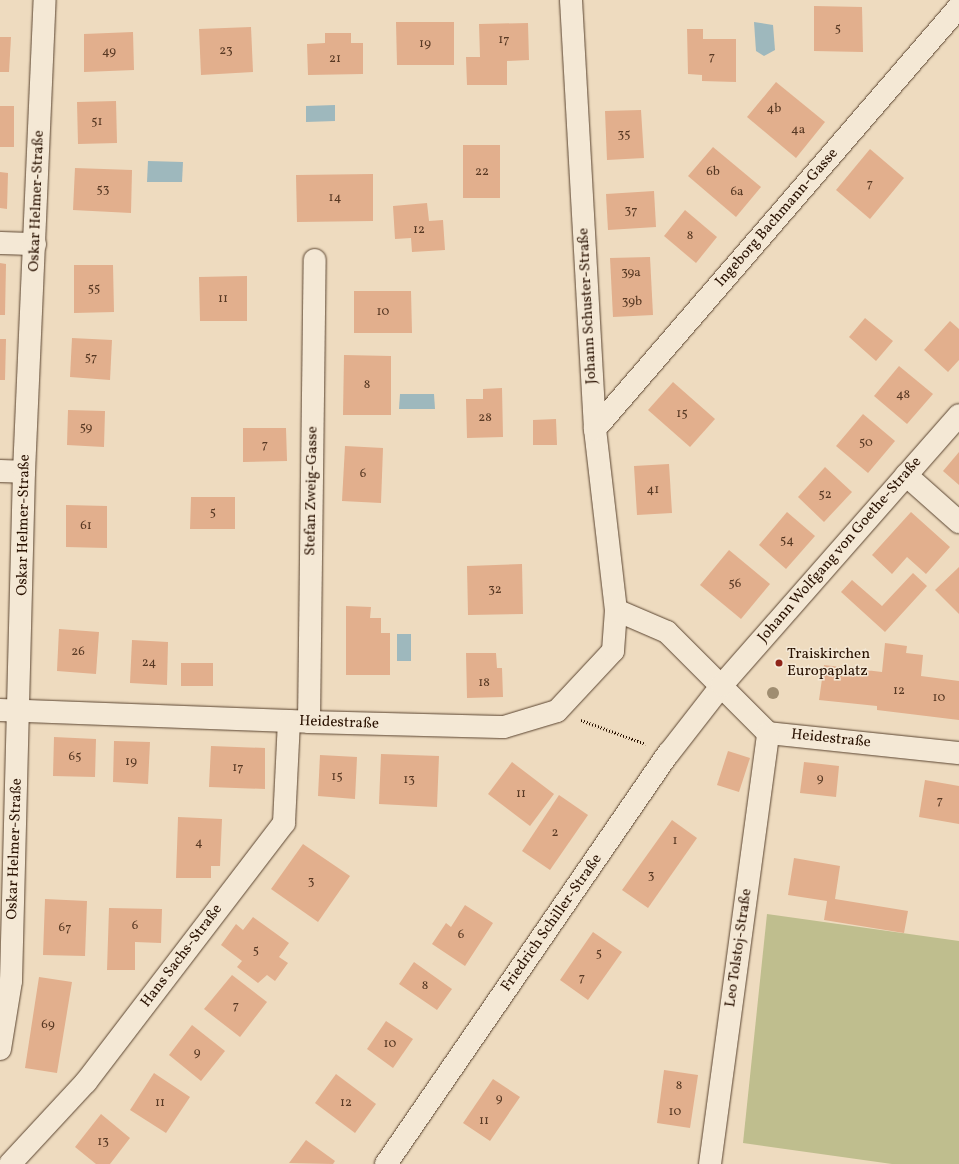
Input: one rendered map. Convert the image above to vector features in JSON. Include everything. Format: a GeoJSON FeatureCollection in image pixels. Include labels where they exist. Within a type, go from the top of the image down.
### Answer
{"type":"FeatureCollection","features":[{"type":"Feature","properties":{"kind":"street","name":"Oskar Helmer-Straße"},"geometry":{"type":"LineString","coordinates":[[0,1049],[6,981],[10,710],[24,472],[45,0]]}},
{"type":"Feature","properties":{"kind":"street","name":"Johann Schuster-Straße"},"geometry":{"type":"LineString","coordinates":[[557,711],[613,651],[616,610],[595,429],[571,0]]}},
{"type":"Feature","properties":{"kind":"street","name":"Ingeborg Bachmann-Gasse"},"geometry":{"type":"LineString","coordinates":[[595,429],[959,7]]}},
{"type":"Feature","properties":{"kind":"street"},"geometry":{"type":"LineString","coordinates":[[0,243],[35,244]]}},
{"type":"Feature","properties":{"kind":"street","name":"Stefan Zweig-Gasse"},"geometry":{"type":"LineString","coordinates":[[299,722],[315,260]]}},
{"type":"Feature","properties":{"kind":"street","name":"Johann Wolfgang von Goethe-Straße"},"geometry":{"type":"LineString","coordinates":[[722,685],[959,415]]}},
{"type":"Feature","properties":{"kind":"street"},"geometry":{"type":"LineString","coordinates":[[0,471],[24,472]]}},
{"type":"Feature","properties":{"kind":"street"},"geometry":{"type":"LineString","coordinates":[[906,475],[959,522]]}},
{"type":"Feature","properties":{"kind":"street"},"geometry":{"type":"LineString","coordinates":[[616,610],[667,632],[722,685],[768,733]]}},
{"type":"Feature","properties":{"kind":"street","name":"Friedrich Schiller-Straße"},"geometry":{"type":"LineString","coordinates":[[386,1164],[669,753],[722,685]]}},
{"type":"Feature","properties":{"kind":"street","name":"Heidestraße"},"geometry":{"type":"LineString","coordinates":[[10,710],[299,722],[504,727],[557,711]]}},
{"type":"Feature","properties":{"kind":"street","name":"Hans Sachs-Straße"},"geometry":{"type":"LineString","coordinates":[[10,1164],[86,1082],[284,823],[299,722]]}},
{"type":"Feature","properties":{"kind":"street","name":"Heidestraße"},"geometry":{"type":"LineString","coordinates":[[768,733],[959,753]]}},
{"type":"Feature","properties":{"kind":"street","name":"Leo Tolstoj-Straße"},"geometry":{"type":"LineString","coordinates":[[710,1164],[768,733]]}},
{"type":"Feature","properties":{"kind":"path"},"geometry":{"type":"LineString","coordinates":[[557,711],[669,753]]}},
{"type":"Feature","properties":{"kind":"shaded area"},"geometry":{"type":"Polygon","coordinates":[[[767,914],[959,941],[959,1164],[892,1164],[743,1143],[767,914]]]}},
{"type":"Feature","properties":{"kind":"water"},"geometry":{"type":"Polygon","coordinates":[[[754,22],[773,25],[775,50],[764,56],[756,51],[754,22]]]}},
{"type":"Feature","properties":{"kind":"water"},"geometry":{"type":"Polygon","coordinates":[[[335,105],[335,121],[306,122],[306,106],[335,105]]]}},
{"type":"Feature","properties":{"kind":"water"},"geometry":{"type":"Polygon","coordinates":[[[148,161],[183,162],[182,182],[147,182],[148,161]]]}},
{"type":"Feature","properties":{"kind":"water"},"geometry":{"type":"Polygon","coordinates":[[[400,394],[434,394],[435,409],[399,409],[400,394]]]}},
{"type":"Feature","properties":{"kind":"water"},"geometry":{"type":"Polygon","coordinates":[[[397,634],[411,634],[411,661],[397,661],[397,634]]]}},
{"type":"Feature","properties":{"kind":"building"},"geometry":{"type":"Polygon","coordinates":[[[814,6],[862,7],[863,52],[814,51],[814,6]]]}},
{"type":"Feature","properties":{"kind":"building"},"geometry":{"type":"Polygon","coordinates":[[[396,22],[454,22],[454,65],[397,65],[396,22]]]}},
{"type":"Feature","properties":{"kind":"building"},"geometry":{"type":"Polygon","coordinates":[[[528,23],[529,60],[507,61],[507,85],[467,85],[466,57],[480,57],[479,24],[528,23]]]}},
{"type":"Feature","properties":{"kind":"building"},"geometry":{"type":"Polygon","coordinates":[[[251,27],[253,72],[201,75],[199,29],[251,27]]]}},
{"type":"Feature","properties":{"kind":"building"},"geometry":{"type":"Polygon","coordinates":[[[687,29],[703,29],[703,39],[736,39],[736,82],[702,81],[702,75],[688,74],[687,29]]]}},
{"type":"Feature","properties":{"kind":"building"},"geometry":{"type":"Polygon","coordinates":[[[133,32],[134,70],[84,72],[84,34],[133,32]]]}},
{"type":"Feature","properties":{"kind":"building"},"geometry":{"type":"Polygon","coordinates":[[[325,33],[351,33],[351,43],[363,43],[363,74],[308,75],[307,44],[325,43],[325,33]]]}},
{"type":"Feature","properties":{"kind":"building"},"geometry":{"type":"Polygon","coordinates":[[[0,37],[11,37],[9,72],[0,72],[0,37]]]}},
{"type":"Feature","properties":{"kind":"building"},"geometry":{"type":"Polygon","coordinates":[[[776,82],[825,122],[796,158],[747,117],[776,82]]]}},
{"type":"Feature","properties":{"kind":"building"},"geometry":{"type":"Polygon","coordinates":[[[116,101],[117,143],[78,144],[77,102],[116,101]]]}},
{"type":"Feature","properties":{"kind":"building"},"geometry":{"type":"Polygon","coordinates":[[[0,106],[14,106],[14,147],[0,147],[0,106]]]}},
{"type":"Feature","properties":{"kind":"building"},"geometry":{"type":"Polygon","coordinates":[[[641,110],[644,158],[607,160],[605,111],[641,110]]]}},
{"type":"Feature","properties":{"kind":"building"},"geometry":{"type":"Polygon","coordinates":[[[463,145],[500,145],[500,198],[463,198],[463,145]]]}},
{"type":"Feature","properties":{"kind":"building"},"geometry":{"type":"Polygon","coordinates":[[[713,147],[761,187],[736,217],[688,176],[713,147]]]}},
{"type":"Feature","properties":{"kind":"building"},"geometry":{"type":"Polygon","coordinates":[[[870,149],[904,178],[870,219],[836,190],[870,149]]]}},
{"type":"Feature","properties":{"kind":"building"},"geometry":{"type":"Polygon","coordinates":[[[75,168],[132,170],[131,213],[73,210],[75,168]]]}},
{"type":"Feature","properties":{"kind":"building"},"geometry":{"type":"Polygon","coordinates":[[[0,172],[8,173],[7,209],[0,208],[0,172]]]}},
{"type":"Feature","properties":{"kind":"building"},"geometry":{"type":"Polygon","coordinates":[[[373,174],[373,221],[297,222],[296,175],[373,174]]]}},
{"type":"Feature","properties":{"kind":"building"},"geometry":{"type":"Polygon","coordinates":[[[654,191],[656,227],[608,230],[606,194],[654,191]]]}},
{"type":"Feature","properties":{"kind":"building"},"geometry":{"type":"Polygon","coordinates":[[[427,203],[429,221],[443,220],[445,250],[412,252],[411,238],[395,239],[393,206],[427,203]]]}},
{"type":"Feature","properties":{"kind":"building"},"geometry":{"type":"Polygon","coordinates":[[[685,210],[717,237],[696,263],[664,236],[685,210]]]}},
{"type":"Feature","properties":{"kind":"building"},"geometry":{"type":"Polygon","coordinates":[[[650,257],[653,315],[613,317],[610,258],[650,257]]]}},
{"type":"Feature","properties":{"kind":"building"},"geometry":{"type":"Polygon","coordinates":[[[0,263],[6,264],[5,315],[0,315],[0,263]]]}},
{"type":"Feature","properties":{"kind":"building"},"geometry":{"type":"Polygon","coordinates":[[[74,265],[113,265],[114,312],[74,313],[74,265]]]}},
{"type":"Feature","properties":{"kind":"building"},"geometry":{"type":"Polygon","coordinates":[[[247,276],[247,321],[200,321],[199,277],[247,276]]]}},
{"type":"Feature","properties":{"kind":"building"},"geometry":{"type":"Polygon","coordinates":[[[354,291],[411,291],[412,333],[354,333],[354,291]]]}},
{"type":"Feature","properties":{"kind":"building"},"geometry":{"type":"Polygon","coordinates":[[[865,318],[893,341],[876,361],[849,337],[865,318]]]}},
{"type":"Feature","properties":{"kind":"building"},"geometry":{"type":"Polygon","coordinates":[[[950,321],[959,329],[959,360],[948,372],[924,350],[950,321]]]}},
{"type":"Feature","properties":{"kind":"building"},"geometry":{"type":"Polygon","coordinates":[[[72,338],[112,340],[110,380],[70,377],[72,338]]]}},
{"type":"Feature","properties":{"kind":"building"},"geometry":{"type":"Polygon","coordinates":[[[0,339],[6,339],[5,380],[0,380],[0,339]]]}},
{"type":"Feature","properties":{"kind":"building"},"geometry":{"type":"Polygon","coordinates":[[[344,355],[391,356],[391,415],[343,415],[344,355]]]}},
{"type":"Feature","properties":{"kind":"building"},"geometry":{"type":"Polygon","coordinates":[[[899,366],[933,394],[907,424],[874,396],[899,366]]]}},
{"type":"Feature","properties":{"kind":"building"},"geometry":{"type":"Polygon","coordinates":[[[673,382],[715,419],[690,447],[648,410],[673,382]]]}},
{"type":"Feature","properties":{"kind":"building"},"geometry":{"type":"Polygon","coordinates":[[[502,388],[503,437],[467,438],[466,399],[483,399],[483,389],[502,388]]]}},
{"type":"Feature","properties":{"kind":"building"},"geometry":{"type":"Polygon","coordinates":[[[68,410],[105,411],[104,447],[67,445],[68,410]]]}},
{"type":"Feature","properties":{"kind":"building"},"geometry":{"type":"Polygon","coordinates":[[[863,414],[895,441],[868,473],[836,446],[863,414]]]}},
{"type":"Feature","properties":{"kind":"building"},"geometry":{"type":"Polygon","coordinates":[[[556,419],[557,445],[533,445],[533,420],[556,419]]]}},
{"type":"Feature","properties":{"kind":"building"},"geometry":{"type":"Polygon","coordinates":[[[243,428],[286,428],[287,461],[243,462],[243,428]]]}},
{"type":"Feature","properties":{"kind":"building"},"geometry":{"type":"Polygon","coordinates":[[[345,446],[383,448],[381,503],[342,501],[345,446]]]}},
{"type":"Feature","properties":{"kind":"building"},"geometry":{"type":"Polygon","coordinates":[[[959,452],[959,485],[943,471],[959,452]]]}},
{"type":"Feature","properties":{"kind":"building"},"geometry":{"type":"Polygon","coordinates":[[[669,464],[672,513],[637,515],[634,466],[669,464]]]}},
{"type":"Feature","properties":{"kind":"building"},"geometry":{"type":"Polygon","coordinates":[[[825,467],[852,492],[824,522],[798,497],[825,467]]]}},
{"type":"Feature","properties":{"kind":"building"},"geometry":{"type":"Polygon","coordinates":[[[191,497],[235,497],[235,529],[190,529],[191,497]]]}},
{"type":"Feature","properties":{"kind":"building"},"geometry":{"type":"Polygon","coordinates":[[[66,505],[107,506],[107,548],[66,547],[66,505]]]}},
{"type":"Feature","properties":{"kind":"building"},"geometry":{"type":"Polygon","coordinates":[[[787,512],[815,536],[786,569],[759,545],[787,512]]]}},
{"type":"Feature","properties":{"kind":"building"},"geometry":{"type":"Polygon","coordinates":[[[911,512],[950,547],[926,574],[907,557],[892,574],[872,555],[911,512]]]}},
{"type":"Feature","properties":{"kind":"building"},"geometry":{"type":"Polygon","coordinates":[[[729,550],[770,584],[741,619],[700,585],[729,550]]]}},
{"type":"Feature","properties":{"kind":"building"},"geometry":{"type":"Polygon","coordinates":[[[522,564],[523,614],[468,615],[467,566],[522,564]]]}},
{"type":"Feature","properties":{"kind":"building"},"geometry":{"type":"Polygon","coordinates":[[[959,567],[959,614],[935,590],[959,567]]]}},
{"type":"Feature","properties":{"kind":"building"},"geometry":{"type":"Polygon","coordinates":[[[913,573],[927,586],[885,632],[841,592],[852,580],[882,606],[913,573]]]}},
{"type":"Feature","properties":{"kind":"building"},"geometry":{"type":"Polygon","coordinates":[[[346,606],[371,607],[370,618],[381,618],[381,633],[390,633],[390,675],[346,675],[346,606]]]}},
{"type":"Feature","properties":{"kind":"building"},"geometry":{"type":"Polygon","coordinates":[[[59,629],[99,632],[96,674],[57,671],[59,629]]]}},
{"type":"Feature","properties":{"kind":"building"},"geometry":{"type":"Polygon","coordinates":[[[132,640],[168,642],[167,685],[130,683],[132,640]]]}},
{"type":"Feature","properties":{"kind":"building"},"geometry":{"type":"Polygon","coordinates":[[[885,643],[907,646],[906,653],[923,655],[921,676],[959,681],[959,720],[877,710],[877,706],[819,700],[824,665],[882,672],[885,643]]]}},
{"type":"Feature","properties":{"kind":"building"},"geometry":{"type":"Polygon","coordinates":[[[466,653],[496,653],[497,668],[502,668],[503,697],[467,698],[466,653]]]}},
{"type":"Feature","properties":{"kind":"building"},"geometry":{"type":"Polygon","coordinates":[[[181,663],[213,663],[213,686],[181,686],[181,663]]]}},
{"type":"Feature","properties":{"kind":"building"},"geometry":{"type":"Polygon","coordinates":[[[54,737],[96,739],[95,777],[53,776],[54,737]]]}},
{"type":"Feature","properties":{"kind":"building"},"geometry":{"type":"Polygon","coordinates":[[[114,741],[150,742],[148,784],[113,782],[114,741]]]}},
{"type":"Feature","properties":{"kind":"building"},"geometry":{"type":"Polygon","coordinates":[[[211,746],[265,748],[265,789],[209,787],[211,746]]]}},
{"type":"Feature","properties":{"kind":"building"},"geometry":{"type":"Polygon","coordinates":[[[728,751],[750,758],[739,792],[717,785],[728,751]]]}},
{"type":"Feature","properties":{"kind":"building"},"geometry":{"type":"Polygon","coordinates":[[[381,754],[439,756],[437,807],[379,804],[381,754]]]}},
{"type":"Feature","properties":{"kind":"building"},"geometry":{"type":"Polygon","coordinates":[[[320,755],[357,757],[355,799],[318,796],[320,755]]]}},
{"type":"Feature","properties":{"kind":"building"},"geometry":{"type":"Polygon","coordinates":[[[512,762],[554,794],[530,826],[488,794],[512,762]]]}},
{"type":"Feature","properties":{"kind":"building"},"geometry":{"type":"Polygon","coordinates":[[[804,762],[839,766],[836,797],[800,793],[804,762]]]}},
{"type":"Feature","properties":{"kind":"building"},"geometry":{"type":"Polygon","coordinates":[[[925,780],[959,786],[959,824],[919,817],[925,780]]]}},
{"type":"Feature","properties":{"kind":"building"},"geometry":{"type":"Polygon","coordinates":[[[559,795],[588,815],[550,870],[522,851],[559,795]]]}},
{"type":"Feature","properties":{"kind":"building"},"geometry":{"type":"Polygon","coordinates":[[[178,817],[222,819],[220,866],[211,866],[211,878],[176,878],[178,817]]]}},
{"type":"Feature","properties":{"kind":"building"},"geometry":{"type":"Polygon","coordinates":[[[672,820],[697,838],[648,908],[622,890],[672,820]]]}},
{"type":"Feature","properties":{"kind":"building"},"geometry":{"type":"Polygon","coordinates":[[[303,844],[350,876],[318,922],[271,889],[303,844]]]}},
{"type":"Feature","properties":{"kind":"building"},"geometry":{"type":"Polygon","coordinates":[[[794,858],[840,866],[835,899],[908,911],[904,933],[824,920],[827,901],[788,895],[794,858]]]}},
{"type":"Feature","properties":{"kind":"building"},"geometry":{"type":"Polygon","coordinates":[[[45,899],[87,901],[85,956],[43,955],[45,899]]]}},
{"type":"Feature","properties":{"kind":"building"},"geometry":{"type":"Polygon","coordinates":[[[465,905],[493,923],[465,966],[432,944],[446,923],[451,927],[465,905]]]}},
{"type":"Feature","properties":{"kind":"building"},"geometry":{"type":"Polygon","coordinates":[[[109,908],[162,909],[161,943],[135,942],[135,970],[107,970],[109,908]]]}},
{"type":"Feature","properties":{"kind":"building"},"geometry":{"type":"Polygon","coordinates":[[[253,917],[289,943],[279,957],[288,963],[275,981],[267,975],[258,983],[237,967],[242,961],[221,945],[236,924],[243,930],[253,917]]]}},
{"type":"Feature","properties":{"kind":"building"},"geometry":{"type":"Polygon","coordinates":[[[593,932],[622,952],[588,1000],[560,980],[593,932]]]}},
{"type":"Feature","properties":{"kind":"building"},"geometry":{"type":"Polygon","coordinates":[[[414,962],[452,989],[437,1010],[399,984],[414,962]]]}},
{"type":"Feature","properties":{"kind":"building"},"geometry":{"type":"Polygon","coordinates":[[[232,975],[267,1002],[240,1037],[204,1009],[232,975]]]}},
{"type":"Feature","properties":{"kind":"building"},"geometry":{"type":"Polygon","coordinates":[[[39,977],[72,982],[57,1073],[25,1068],[39,977]]]}},
{"type":"Feature","properties":{"kind":"building"},"geometry":{"type":"Polygon","coordinates":[[[386,1021],[413,1039],[393,1068],[367,1049],[386,1021]]]}},
{"type":"Feature","properties":{"kind":"building"},"geometry":{"type":"Polygon","coordinates":[[[192,1025],[225,1051],[201,1081],[169,1055],[192,1025]]]}},
{"type":"Feature","properties":{"kind":"building"},"geometry":{"type":"Polygon","coordinates":[[[664,1070],[698,1075],[690,1128],[657,1123],[664,1070]]]}},
{"type":"Feature","properties":{"kind":"building"},"geometry":{"type":"Polygon","coordinates":[[[154,1073],[190,1097],[166,1133],[130,1110],[154,1073]]]}},
{"type":"Feature","properties":{"kind":"building"},"geometry":{"type":"Polygon","coordinates":[[[336,1074],[376,1104],[355,1133],[315,1103],[336,1074]]]}},
{"type":"Feature","properties":{"kind":"building"},"geometry":{"type":"Polygon","coordinates":[[[493,1079],[520,1097],[490,1141],[463,1123],[493,1079]]]}},
{"type":"Feature","properties":{"kind":"building"},"geometry":{"type":"Polygon","coordinates":[[[101,1114],[130,1138],[110,1164],[96,1164],[75,1147],[101,1114]]]}},
{"type":"Feature","properties":{"kind":"building"},"geometry":{"type":"Polygon","coordinates":[[[306,1140],[335,1161],[333,1164],[289,1163],[306,1140]]]}},
{"type":"Feature","properties":{"kind":"place","name":"Traiskirchen Europaplatz"},"geometry":{"type":"Point","coordinates":[779,663]}}]}
